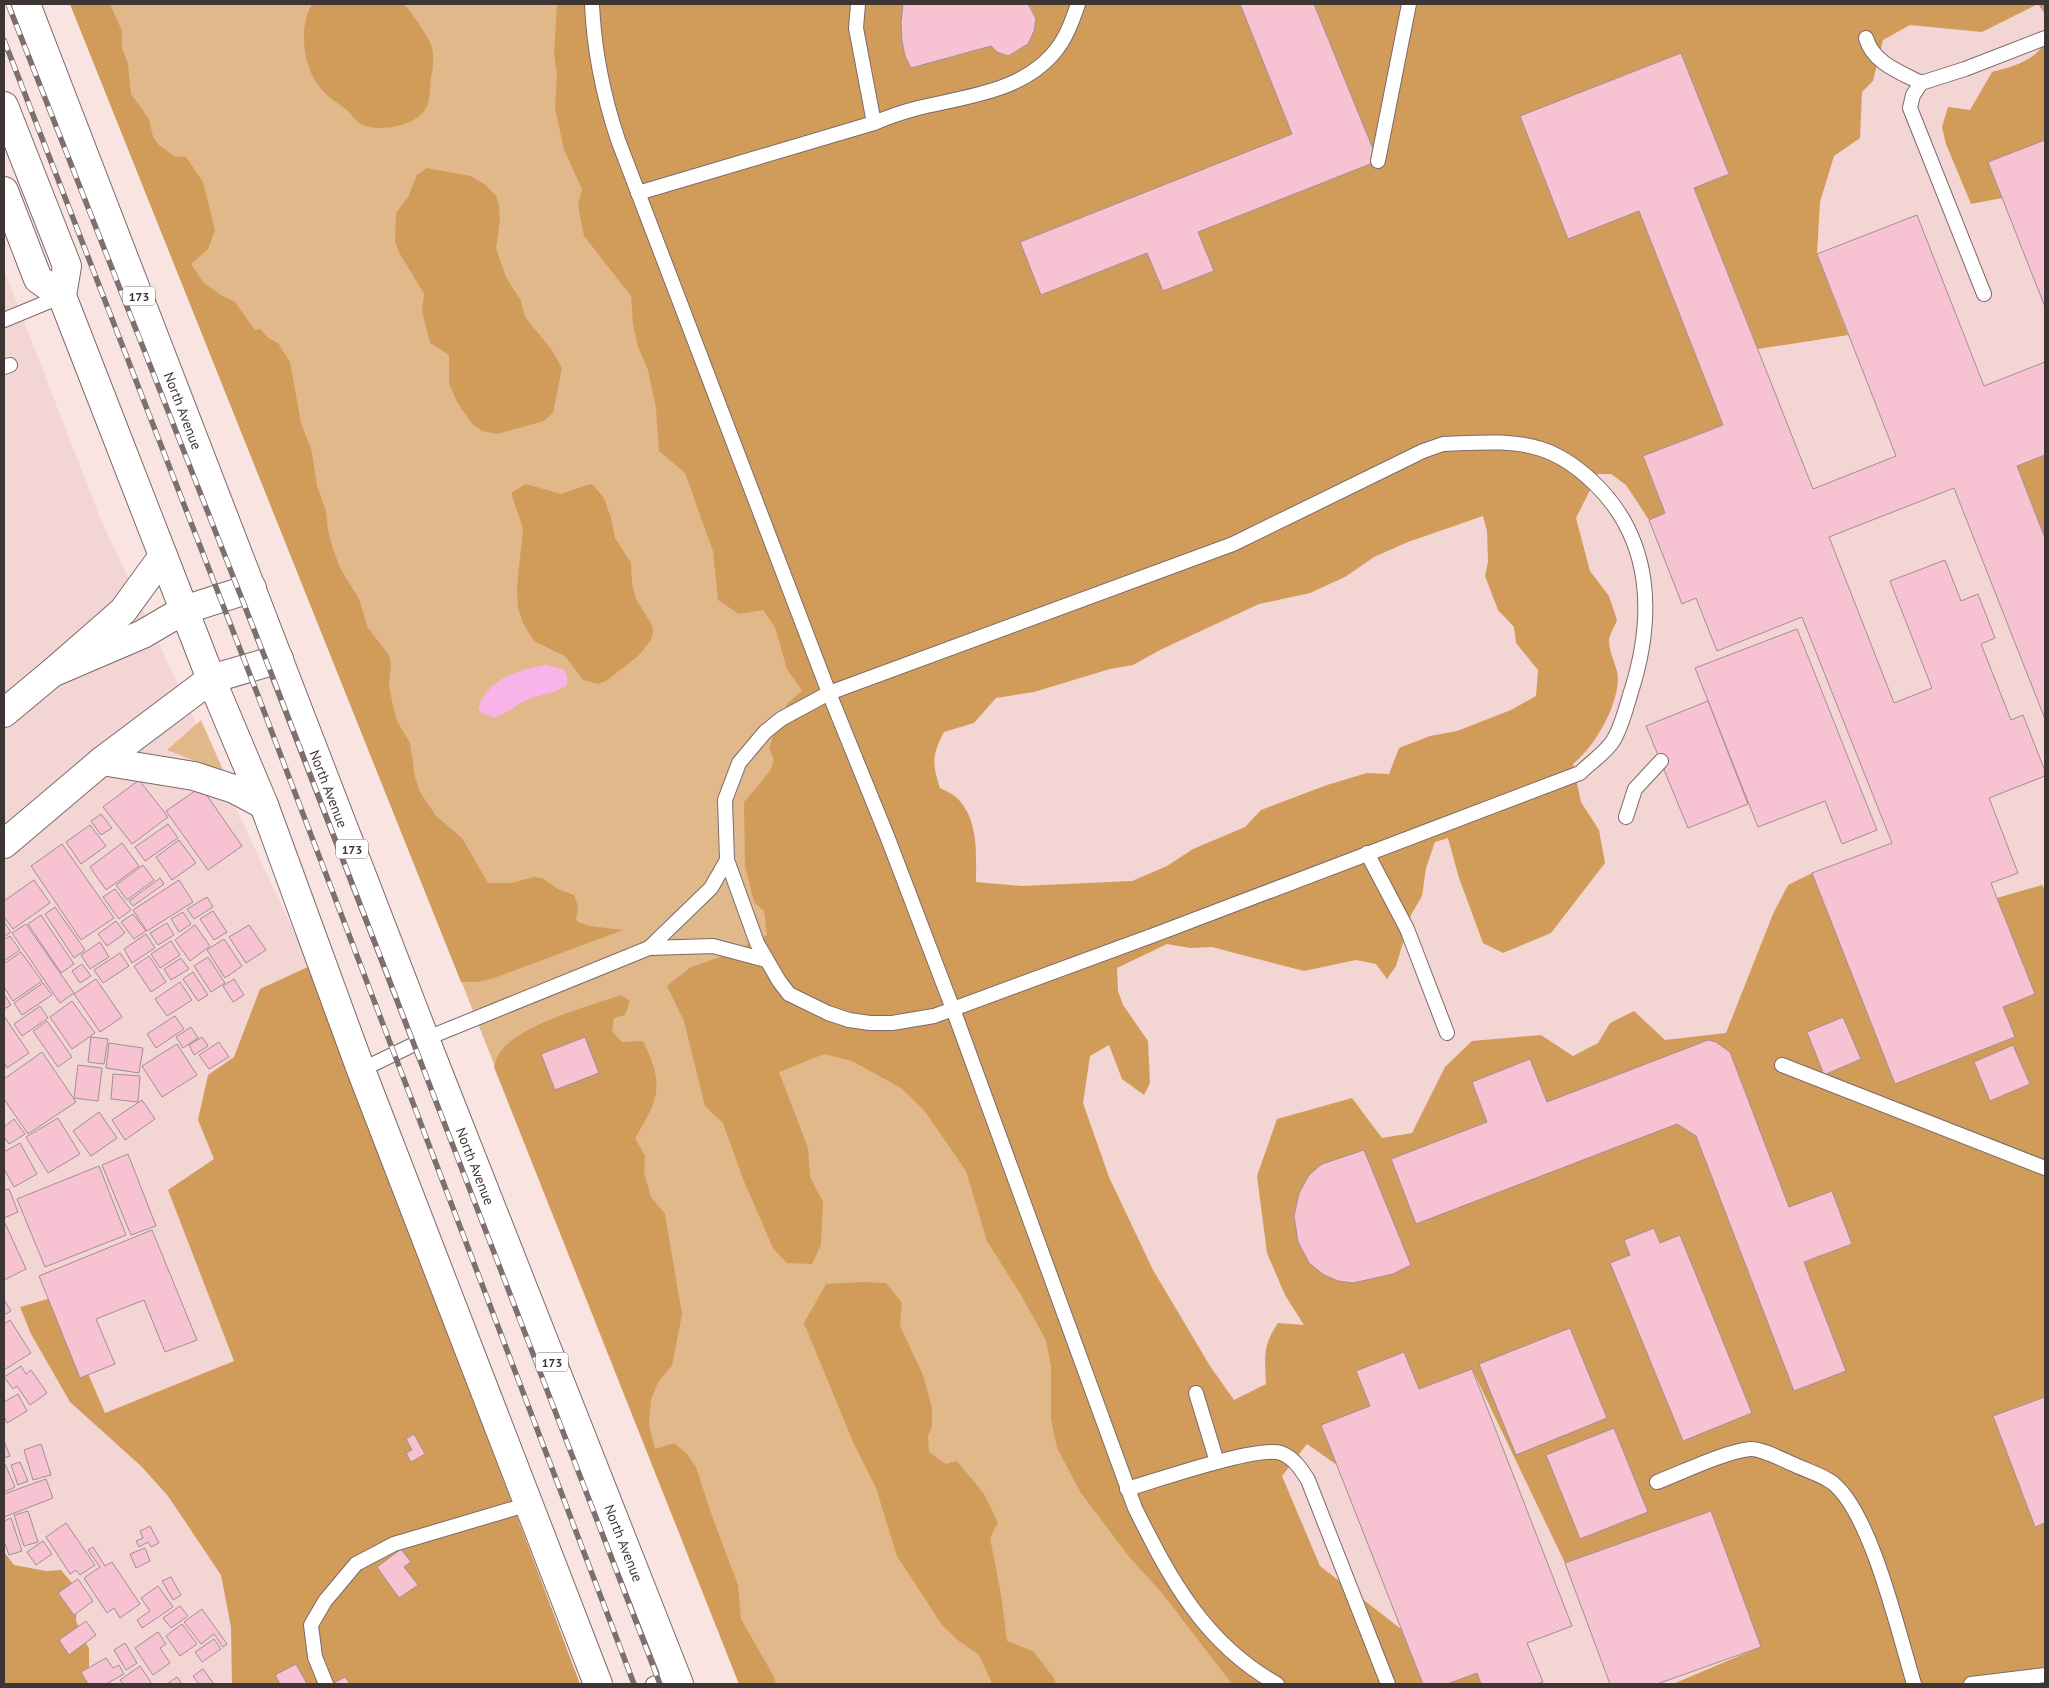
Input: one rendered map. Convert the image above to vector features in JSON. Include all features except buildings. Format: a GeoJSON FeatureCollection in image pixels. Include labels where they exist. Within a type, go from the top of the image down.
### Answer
{"type":"FeatureCollection","features":[{"type":"Feature","properties":{"kind":"main road","name":"North Avenue"},"geometry":{"type":"LineString","coordinates":[[26,4],[425,1039],[669,1682]]}},
{"type":"Feature","properties":{"kind":"main road"},"geometry":{"type":"LineString","coordinates":[[4,106],[67,266],[62,296],[211,679],[264,806],[361,1070],[598,1684]]}},
{"type":"Feature","properties":{"kind":"main road"},"geometry":{"type":"LineString","coordinates":[[4,191],[38,279],[62,296]]}},
{"type":"Feature","properties":{"kind":"main road"},"geometry":{"type":"LineString","coordinates":[[4,713],[123,611],[163,556]]}},
{"type":"Feature","properties":{"kind":"main road"},"geometry":{"type":"LineString","coordinates":[[52,673],[143,634],[184,610],[252,588]]}},
{"type":"Feature","properties":{"kind":"main road"},"geometry":{"type":"LineString","coordinates":[[4,844],[102,761],[211,679],[279,659]]}},
{"type":"Feature","properties":{"kind":"main road"},"geometry":{"type":"LineString","coordinates":[[102,761],[194,776],[234,789],[264,806]]}},
{"type":"Feature","properties":{"kind":"lane"},"geometry":{"type":"LineString","coordinates":[[592,4],[593,38],[605,101],[638,193],[829,693],[887,836],[953,1009],[1127,1489],[1146,1531],[1168,1570],[1186,1600],[1209,1631],[1240,1658],[1277,1684]]}},
{"type":"Feature","properties":{"kind":"lane"},"geometry":{"type":"LineString","coordinates":[[858,4],[856,28],[874,123]]}},
{"type":"Feature","properties":{"kind":"lane"},"geometry":{"type":"LineString","coordinates":[[638,193],[874,123],[918,108],[966,98],[1001,88],[1031,74],[1052,55],[1070,27],[1078,4]]}},
{"type":"Feature","properties":{"kind":"lane"},"geometry":{"type":"LineString","coordinates":[[1378,161],[1409,4]]}},
{"type":"Feature","properties":{"kind":"lane"},"geometry":{"type":"LineString","coordinates":[[1866,38],[1869,48],[1886,65],[1921,84]]}},
{"type":"Feature","properties":{"kind":"lane"},"geometry":{"type":"LineString","coordinates":[[1984,294],[1910,108],[1913,95],[1921,84],[1965,70],[2045,38]]}},
{"type":"Feature","properties":{"kind":"lane"},"geometry":{"type":"LineString","coordinates":[[4,320],[62,296]]}},
{"type":"Feature","properties":{"kind":"lane"},"geometry":{"type":"LineString","coordinates":[[1443,444],[1518,445],[1541,449],[1564,460],[1585,474],[1604,492],[1619,512],[1631,534],[1640,558],[1645,582],[1646,608],[1639,669],[1613,741],[1580,773],[1367,853],[1154,935],[953,1009],[920,1019],[892,1024],[870,1023],[828,1014],[790,994],[766,960],[757,943],[727,860],[726,800],[739,763],[751,747],[781,719],[829,693],[1233,544],[1423,451],[1443,444]]}},
{"type":"Feature","properties":{"kind":"lane"},"geometry":{"type":"LineString","coordinates":[[1626,817],[1634,789],[1660,761]]}},
{"type":"Feature","properties":{"kind":"lane"},"geometry":{"type":"LineString","coordinates":[[1367,853],[1407,929],[1447,1033]]}},
{"type":"Feature","properties":{"kind":"lane"},"geometry":{"type":"LineString","coordinates":[[649,948],[711,888],[727,860]]}},
{"type":"Feature","properties":{"kind":"lane"},"geometry":{"type":"LineString","coordinates":[[361,1070],[425,1039],[649,948],[713,946],[766,960]]}},
{"type":"Feature","properties":{"kind":"lane"},"geometry":{"type":"LineString","coordinates":[[1782,1065],[2045,1168]]}},
{"type":"Feature","properties":{"kind":"lane"},"geometry":{"type":"LineString","coordinates":[[1196,1393],[1217,1462]]}},
{"type":"Feature","properties":{"kind":"lane"},"geometry":{"type":"LineString","coordinates":[[1657,1482],[1752,1448],[1775,1456],[1834,1483],[1858,1515],[1875,1556],[1914,1684]]}},
{"type":"Feature","properties":{"kind":"lane"},"geometry":{"type":"LineString","coordinates":[[1127,1489],[1217,1462],[1265,1451],[1280,1453],[1295,1462],[1308,1480],[1388,1684]]}},
{"type":"Feature","properties":{"kind":"lane"},"geometry":{"type":"LineString","coordinates":[[326,1684],[315,1657],[311,1625],[325,1601],[356,1564],[394,1544],[529,1504]]}},
{"type":"Feature","properties":{"kind":"lane"},"geometry":{"type":"LineString","coordinates":[[1970,1684],[2045,1675]]}},
{"type":"Feature","properties":{"kind":"shaded area"},"geometry":{"type":"Polygon","coordinates":[[[70,4],[607,4],[607,26],[1318,1684],[739,1684],[456,968],[70,4]]]}},
{"type":"Feature","properties":{"kind":"shaded area"},"geometry":{"type":"Polygon","coordinates":[[[70,4],[110,4],[122,31],[122,48],[128,64],[131,94],[149,119],[153,137],[159,145],[174,156],[186,157],[203,182],[215,230],[208,249],[191,264],[203,282],[219,294],[235,302],[255,330],[260,329],[268,338],[278,343],[290,362],[301,423],[312,452],[317,486],[326,511],[332,546],[340,568],[359,599],[368,628],[389,655],[391,663],[389,685],[393,706],[397,721],[410,743],[415,777],[420,792],[436,816],[462,838],[488,883],[511,883],[534,877],[542,878],[558,889],[574,895],[578,906],[576,919],[578,922],[589,926],[623,930],[494,978],[477,982],[461,982],[70,4]]]}},
{"type":"Feature","properties":{"kind":"shaded area"},"geometry":{"type":"Polygon","coordinates":[[[312,4],[404,4],[424,32],[433,52],[429,98],[426,108],[421,114],[397,126],[387,128],[368,127],[355,120],[348,111],[324,92],[310,70],[304,47],[305,24],[312,4]]]}},
{"type":"Feature","properties":{"kind":"shaded area"},"geometry":{"type":"Polygon","coordinates":[[[557,4],[903,4],[902,37],[911,68],[991,46],[997,52],[1008,56],[1016,52],[1028,41],[1035,28],[1033,12],[1028,4],[1240,4],[1292,134],[1020,242],[1147,253],[1163,291],[1213,271],[1198,232],[1377,161],[1314,4],[2038,4],[1982,32],[1910,25],[1883,40],[1873,81],[1862,92],[1860,138],[1834,156],[1820,202],[1817,254],[1848,335],[1758,349],[1694,188],[1729,174],[1681,53],[1520,116],[1568,239],[1639,211],[1723,425],[1643,456],[1665,513],[1649,520],[1626,485],[1611,474],[1598,474],[1576,518],[1590,571],[1609,596],[1617,620],[1609,641],[1618,679],[1614,702],[1597,737],[1573,764],[1581,802],[1599,830],[1605,863],[1551,933],[1503,953],[1483,943],[1459,878],[1448,838],[1435,842],[1426,868],[1422,896],[1411,915],[1396,966],[1387,979],[1376,964],[1356,960],[1304,971],[1212,947],[1190,948],[1167,944],[1117,968],[1118,991],[1123,1005],[1148,1041],[1150,1083],[1144,1095],[1122,1079],[1109,1045],[1090,1056],[1083,1103],[1109,1177],[1153,1270],[1210,1366],[1234,1400],[1266,1384],[1265,1359],[1267,1345],[1278,1323],[1304,1325],[1285,1295],[1267,1253],[1257,1176],[1277,1119],[1352,1098],[1382,1138],[1412,1133],[1445,1067],[1472,1041],[1541,1035],[1573,1056],[1598,1043],[1610,1023],[1634,1011],[1665,1040],[1726,1033],[1773,914],[1788,885],[1812,873],[1895,1083],[2015,1037],[2003,1007],[2035,994],[1997,898],[2042,885],[2045,890],[2045,1684],[1673,1684],[1760,1647],[1711,1511],[1565,1563],[1472,1369],[1419,1389],[1404,1352],[1356,1371],[1370,1406],[1321,1426],[1337,1465],[1307,1444],[1282,1476],[1320,1566],[1401,1629],[1423,1684],[1232,1684],[1162,1593],[1130,1558],[1081,1493],[1057,1448],[1051,1419],[1051,1367],[1046,1340],[1021,1295],[987,1241],[966,1171],[924,1110],[901,1088],[852,1061],[824,1054],[779,1072],[808,1148],[810,1177],[823,1202],[821,1245],[812,1264],[787,1263],[773,1248],[743,1179],[723,1123],[705,1106],[684,1021],[667,986],[691,967],[723,956],[767,935],[764,911],[754,902],[745,866],[744,802],[770,771],[774,760],[769,748],[776,727],[788,703],[802,691],[787,669],[775,627],[763,610],[739,614],[718,600],[713,551],[685,473],[659,451],[656,408],[648,370],[638,347],[633,324],[631,296],[584,236],[578,205],[582,189],[564,150],[555,108],[557,74],[554,53],[557,4]],[[1483,516],[1408,542],[1374,557],[1345,577],[1310,593],[1259,604],[1160,650],[1133,665],[1110,669],[1034,692],[996,698],[974,723],[944,732],[935,753],[936,772],[940,788],[957,798],[969,816],[973,827],[976,882],[1022,886],[1132,881],[1167,866],[1193,849],[1245,827],[1261,810],[1327,785],[1367,773],[1389,774],[1399,748],[1430,736],[1457,731],[1511,710],[1536,696],[1538,670],[1516,643],[1514,627],[1498,610],[1485,576],[1488,562],[1487,531],[1483,516]]]}},
{"type":"Feature","properties":{"kind":"shaded area"},"geometry":{"type":"Polygon","coordinates":[[[607,4],[2045,4],[2045,1664],[1936,1684],[1318,1684],[1281,1662],[607,4]]]}},
{"type":"Feature","properties":{"kind":"shaded area"},"geometry":{"type":"Polygon","coordinates":[[[2038,4],[2045,4],[2045,14],[2038,4]]]}},
{"type":"Feature","properties":{"kind":"shaded area"},"geometry":{"type":"Polygon","coordinates":[[[2045,41],[2045,140],[1988,162],[2002,198],[1971,204],[1946,144],[1942,127],[1948,107],[1970,110],[1992,72],[2030,58],[2036,54],[2045,41]]]}},
{"type":"Feature","properties":{"kind":"shaded area"},"geometry":{"type":"Polygon","coordinates":[[[427,168],[470,176],[486,185],[496,196],[500,220],[496,248],[506,277],[521,301],[525,317],[551,349],[562,368],[553,413],[544,421],[497,434],[482,431],[472,424],[457,402],[449,383],[449,355],[430,343],[422,311],[424,294],[395,242],[396,213],[408,197],[417,175],[427,168]]]}},
{"type":"Feature","properties":{"kind":"shaded area"},"geometry":{"type":"Polygon","coordinates":[[[4,270],[101,520],[310,966],[580,1684],[4,1684],[4,270]]]}},
{"type":"Feature","properties":{"kind":"shaded area"},"geometry":{"type":"Polygon","coordinates":[[[2045,455],[2045,538],[2017,466],[2045,455]]]}},
{"type":"Feature","properties":{"kind":"shaded area"},"geometry":{"type":"Polygon","coordinates":[[[526,484],[561,494],[590,484],[593,485],[604,498],[615,538],[631,563],[632,583],[636,599],[652,625],[653,633],[651,640],[638,656],[606,681],[598,684],[583,680],[565,656],[534,641],[523,623],[518,608],[517,587],[523,528],[512,492],[526,484]]]}},
{"type":"Feature","properties":{"kind":"shaded area"},"geometry":{"type":"Polygon","coordinates":[[[545,665],[563,669],[567,676],[567,685],[553,692],[524,701],[494,718],[482,713],[478,708],[483,698],[496,683],[514,673],[545,665]]]}},
{"type":"Feature","properties":{"kind":"shaded area"},"geometry":{"type":"Polygon","coordinates":[[[201,720],[224,772],[167,750],[201,720]]]}},
{"type":"Feature","properties":{"kind":"shaded area"},"geometry":{"type":"Polygon","coordinates":[[[310,966],[580,1684],[232,1684],[231,1627],[221,1575],[168,1496],[141,1466],[70,1402],[31,1334],[20,1307],[55,1297],[105,1413],[234,1361],[168,1190],[214,1159],[198,1120],[208,1075],[234,1057],[260,989],[310,966]]]}},
{"type":"Feature","properties":{"kind":"shaded area"},"geometry":{"type":"Polygon","coordinates":[[[621,995],[630,1001],[625,1015],[614,1018],[612,1031],[622,1042],[643,1041],[654,1069],[656,1091],[654,1101],[635,1138],[645,1156],[644,1172],[651,1197],[665,1214],[682,1314],[672,1366],[658,1382],[651,1400],[649,1425],[655,1449],[674,1443],[686,1453],[696,1467],[738,1585],[741,1619],[773,1675],[776,1684],[739,1684],[494,1067],[497,1057],[519,1035],[553,1018],[621,995]]]}},
{"type":"Feature","properties":{"kind":"shaded area"},"geometry":{"type":"Polygon","coordinates":[[[886,1283],[902,1303],[900,1326],[923,1375],[932,1408],[932,1426],[928,1436],[929,1452],[946,1464],[957,1461],[984,1494],[998,1523],[990,1538],[1001,1594],[1007,1641],[1033,1651],[1054,1678],[1056,1684],[991,1684],[979,1655],[959,1641],[942,1625],[897,1556],[876,1488],[853,1442],[804,1323],[826,1284],[886,1283]]]}},
{"type":"Feature","properties":{"kind":"shaded area"},"geometry":{"type":"Polygon","coordinates":[[[4,1552],[14,1565],[46,1571],[61,1570],[77,1589],[76,1621],[89,1649],[89,1676],[93,1684],[4,1684],[4,1552]]]}},
{"type":"Feature","properties":{"kind":"shaded area"},"geometry":{"type":"Polygon","coordinates":[[[1477,1673],[1481,1684],[1447,1684],[1477,1673]]]}},
{"type":"Feature","properties":{"kind":"railway"},"geometry":{"type":"LineString","coordinates":[[8,4],[275,683],[660,1684]]}},
{"type":"Feature","properties":{"kind":"railway"},"geometry":{"type":"LineString","coordinates":[[4,40],[257,693],[634,1684]]}}]}
